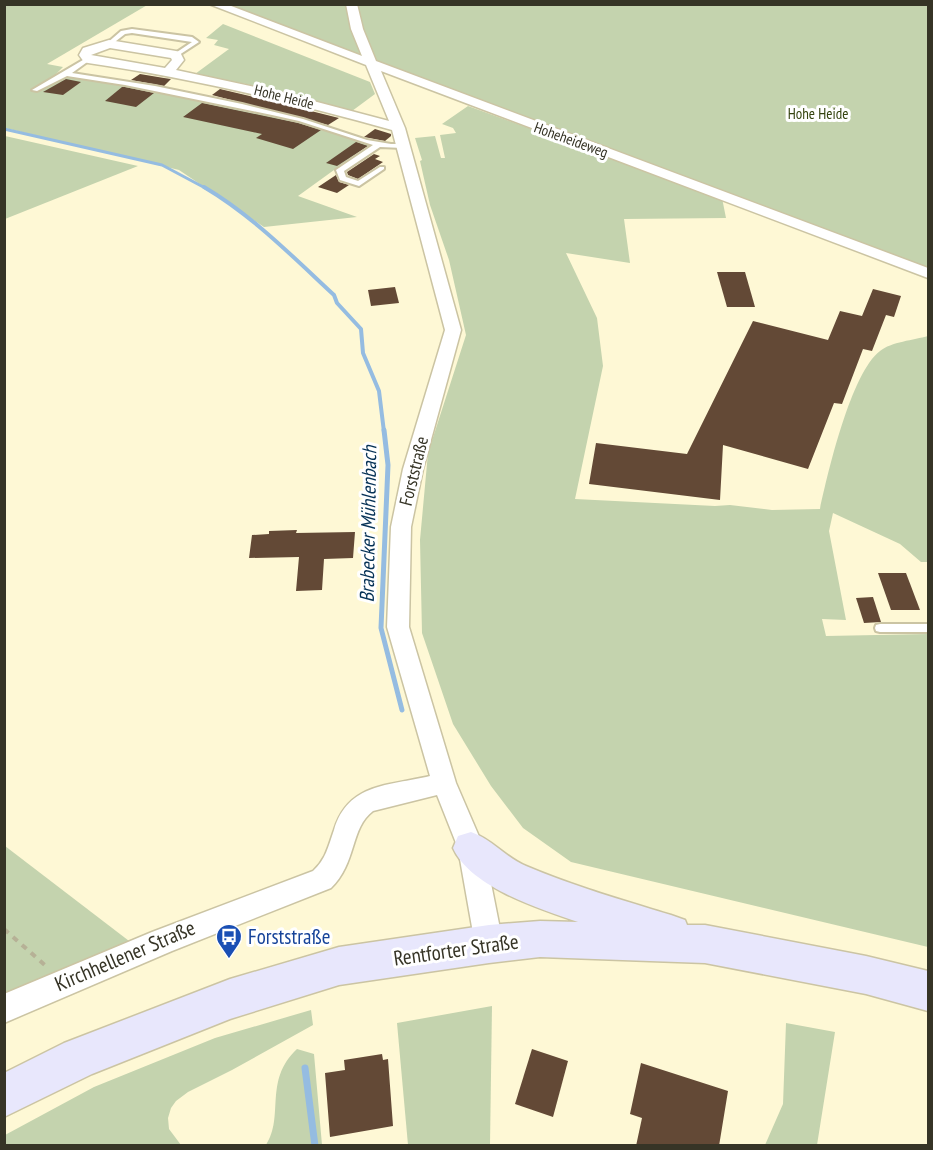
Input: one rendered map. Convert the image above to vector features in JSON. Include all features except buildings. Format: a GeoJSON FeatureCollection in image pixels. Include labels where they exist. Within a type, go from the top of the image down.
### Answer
{"type":"FeatureCollection","features":[{"type":"Feature","properties":{"kind":"main road"},"geometry":{"type":"LineString","coordinates":[[471,848],[509,877],[568,901],[705,944]]}},
{"type":"Feature","properties":{"kind":"main road","name":"Rentforter Straße"},"geometry":{"type":"LineString","coordinates":[[4,1096],[79,1058],[230,999],[339,966],[489,944],[540,939],[705,944],[866,975],[928,991]]}},
{"type":"Feature","properties":{"kind":"street","name":"Hoheheideweg"},"geometry":{"type":"LineString","coordinates":[[214,4],[372,66],[928,273]]}},
{"type":"Feature","properties":{"kind":"street","name":"Forststraße"},"geometry":{"type":"LineString","coordinates":[[351,4],[357,29],[398,128],[453,330],[413,469],[400,527],[398,627],[444,783],[471,848],[489,944]]}},
{"type":"Feature","properties":{"kind":"street"},"geometry":{"type":"LineString","coordinates":[[88,59],[85,55],[87,51],[109,44],[176,55],[178,60],[169,71]]}},
{"type":"Feature","properties":{"kind":"street","name":"Hohe Heide"},"geometry":{"type":"LineString","coordinates":[[88,59],[169,71],[293,98],[398,128]]}},
{"type":"Feature","properties":{"kind":"street","name":"Kirchhellener Straße"},"geometry":{"type":"LineString","coordinates":[[4,1009],[200,924],[322,880],[335,866],[347,825],[356,808],[366,802],[444,783]]}},
{"type":"Feature","properties":{"kind":"lane"},"geometry":{"type":"LineString","coordinates":[[109,44],[123,32],[132,31],[192,39],[196,42],[176,55]]}},
{"type":"Feature","properties":{"kind":"lane"},"geometry":{"type":"LineString","coordinates":[[35,90],[66,74],[88,59]]}},
{"type":"Feature","properties":{"kind":"lane"},"geometry":{"type":"LineString","coordinates":[[66,74],[138,84],[232,104],[301,120],[378,145],[403,146]]}},
{"type":"Feature","properties":{"kind":"lane"},"geometry":{"type":"LineString","coordinates":[[378,145],[340,170],[343,178],[359,184],[382,168]]}},
{"type":"Feature","properties":{"kind":"lane"},"geometry":{"type":"LineString","coordinates":[[880,628],[928,628]]}},
{"type":"Feature","properties":{"kind":"path"},"geometry":{"type":"LineString","coordinates":[[4,928],[64,982]]}},
{"type":"Feature","properties":{"kind":"green space"},"geometry":{"type":"Polygon","coordinates":[[[149,4],[47,64],[63,67],[54,76],[174,92],[253,110],[370,144],[298,196],[357,217],[264,227],[179,170],[5,128],[5,5],[149,4]]]}},
{"type":"Feature","properties":{"kind":"green space","name":"Hohe Heide"},"geometry":{"type":"Polygon","coordinates":[[[212,5],[928,5],[928,271],[372,66],[212,5]]]}},
{"type":"Feature","properties":{"kind":"green space"},"geometry":{"type":"Polygon","coordinates":[[[223,24],[370,82],[375,94],[352,111],[246,84],[195,74],[229,49],[214,45],[218,40],[206,38],[223,24]]]}},
{"type":"Feature","properties":{"kind":"green space"},"geometry":{"type":"Polygon","coordinates":[[[468,106],[722,198],[726,218],[624,219],[630,263],[566,253],[597,318],[603,366],[575,499],[730,505],[772,510],[820,509],[842,424],[850,401],[869,363],[880,351],[890,345],[928,336],[928,562],[921,562],[900,544],[833,513],[829,531],[846,620],[822,619],[826,636],[928,634],[928,947],[571,862],[523,828],[491,786],[453,724],[422,633],[420,540],[428,453],[466,335],[449,260],[430,205],[420,161],[422,160],[415,138],[435,136],[441,158],[445,158],[440,135],[456,133],[453,128],[442,124],[468,106]]]}},
{"type":"Feature","properties":{"kind":"green space"},"geometry":{"type":"Polygon","coordinates":[[[5,136],[138,166],[5,219],[5,136]]]}},
{"type":"Feature","properties":{"kind":"green space"},"geometry":{"type":"Polygon","coordinates":[[[5,846],[133,944],[5,1001],[5,846]]]}},
{"type":"Feature","properties":{"kind":"green space"},"geometry":{"type":"Polygon","coordinates":[[[492,1006],[490,1145],[408,1145],[397,1023],[492,1006]]]}},
{"type":"Feature","properties":{"kind":"green space"},"geometry":{"type":"Polygon","coordinates":[[[311,1010],[313,1025],[188,1092],[176,1101],[168,1118],[169,1129],[181,1145],[5,1145],[5,1135],[94,1087],[215,1038],[311,1010]]]}},
{"type":"Feature","properties":{"kind":"green space"},"geometry":{"type":"Polygon","coordinates":[[[786,1023],[835,1032],[817,1145],[765,1145],[783,1104],[786,1023]]]}},
{"type":"Feature","properties":{"kind":"green space"},"geometry":{"type":"Polygon","coordinates":[[[297,1049],[314,1054],[322,1145],[266,1145],[274,1122],[280,1073],[297,1049]]]}},
{"type":"Feature","properties":{"kind":"waterway","name":"Brabecker Mühlenbach"},"geometry":{"type":"LineString","coordinates":[[4,129],[162,165],[207,189]]}},
{"type":"Feature","properties":{"kind":"waterway","name":"Brabecker Mühlenbach"},"geometry":{"type":"LineString","coordinates":[[204,187],[256,224],[288,252],[334,295],[337,303],[361,329],[363,353],[379,391],[384,432]]}},
{"type":"Feature","properties":{"kind":"waterway","name":"Brabecker Mühlenbach"},"geometry":{"type":"LineString","coordinates":[[384,430],[388,465],[381,628],[402,710]]}},
{"type":"Feature","properties":{"kind":"waterway","name":"Brabecker Mühlenbach"},"geometry":{"type":"LineString","coordinates":[[305,1068],[315,1146]]}},
{"type":"Feature","properties":{"kind":"place","name":"Forststraße"},"geometry":{"type":"Point","coordinates":[229,960]}}]}
